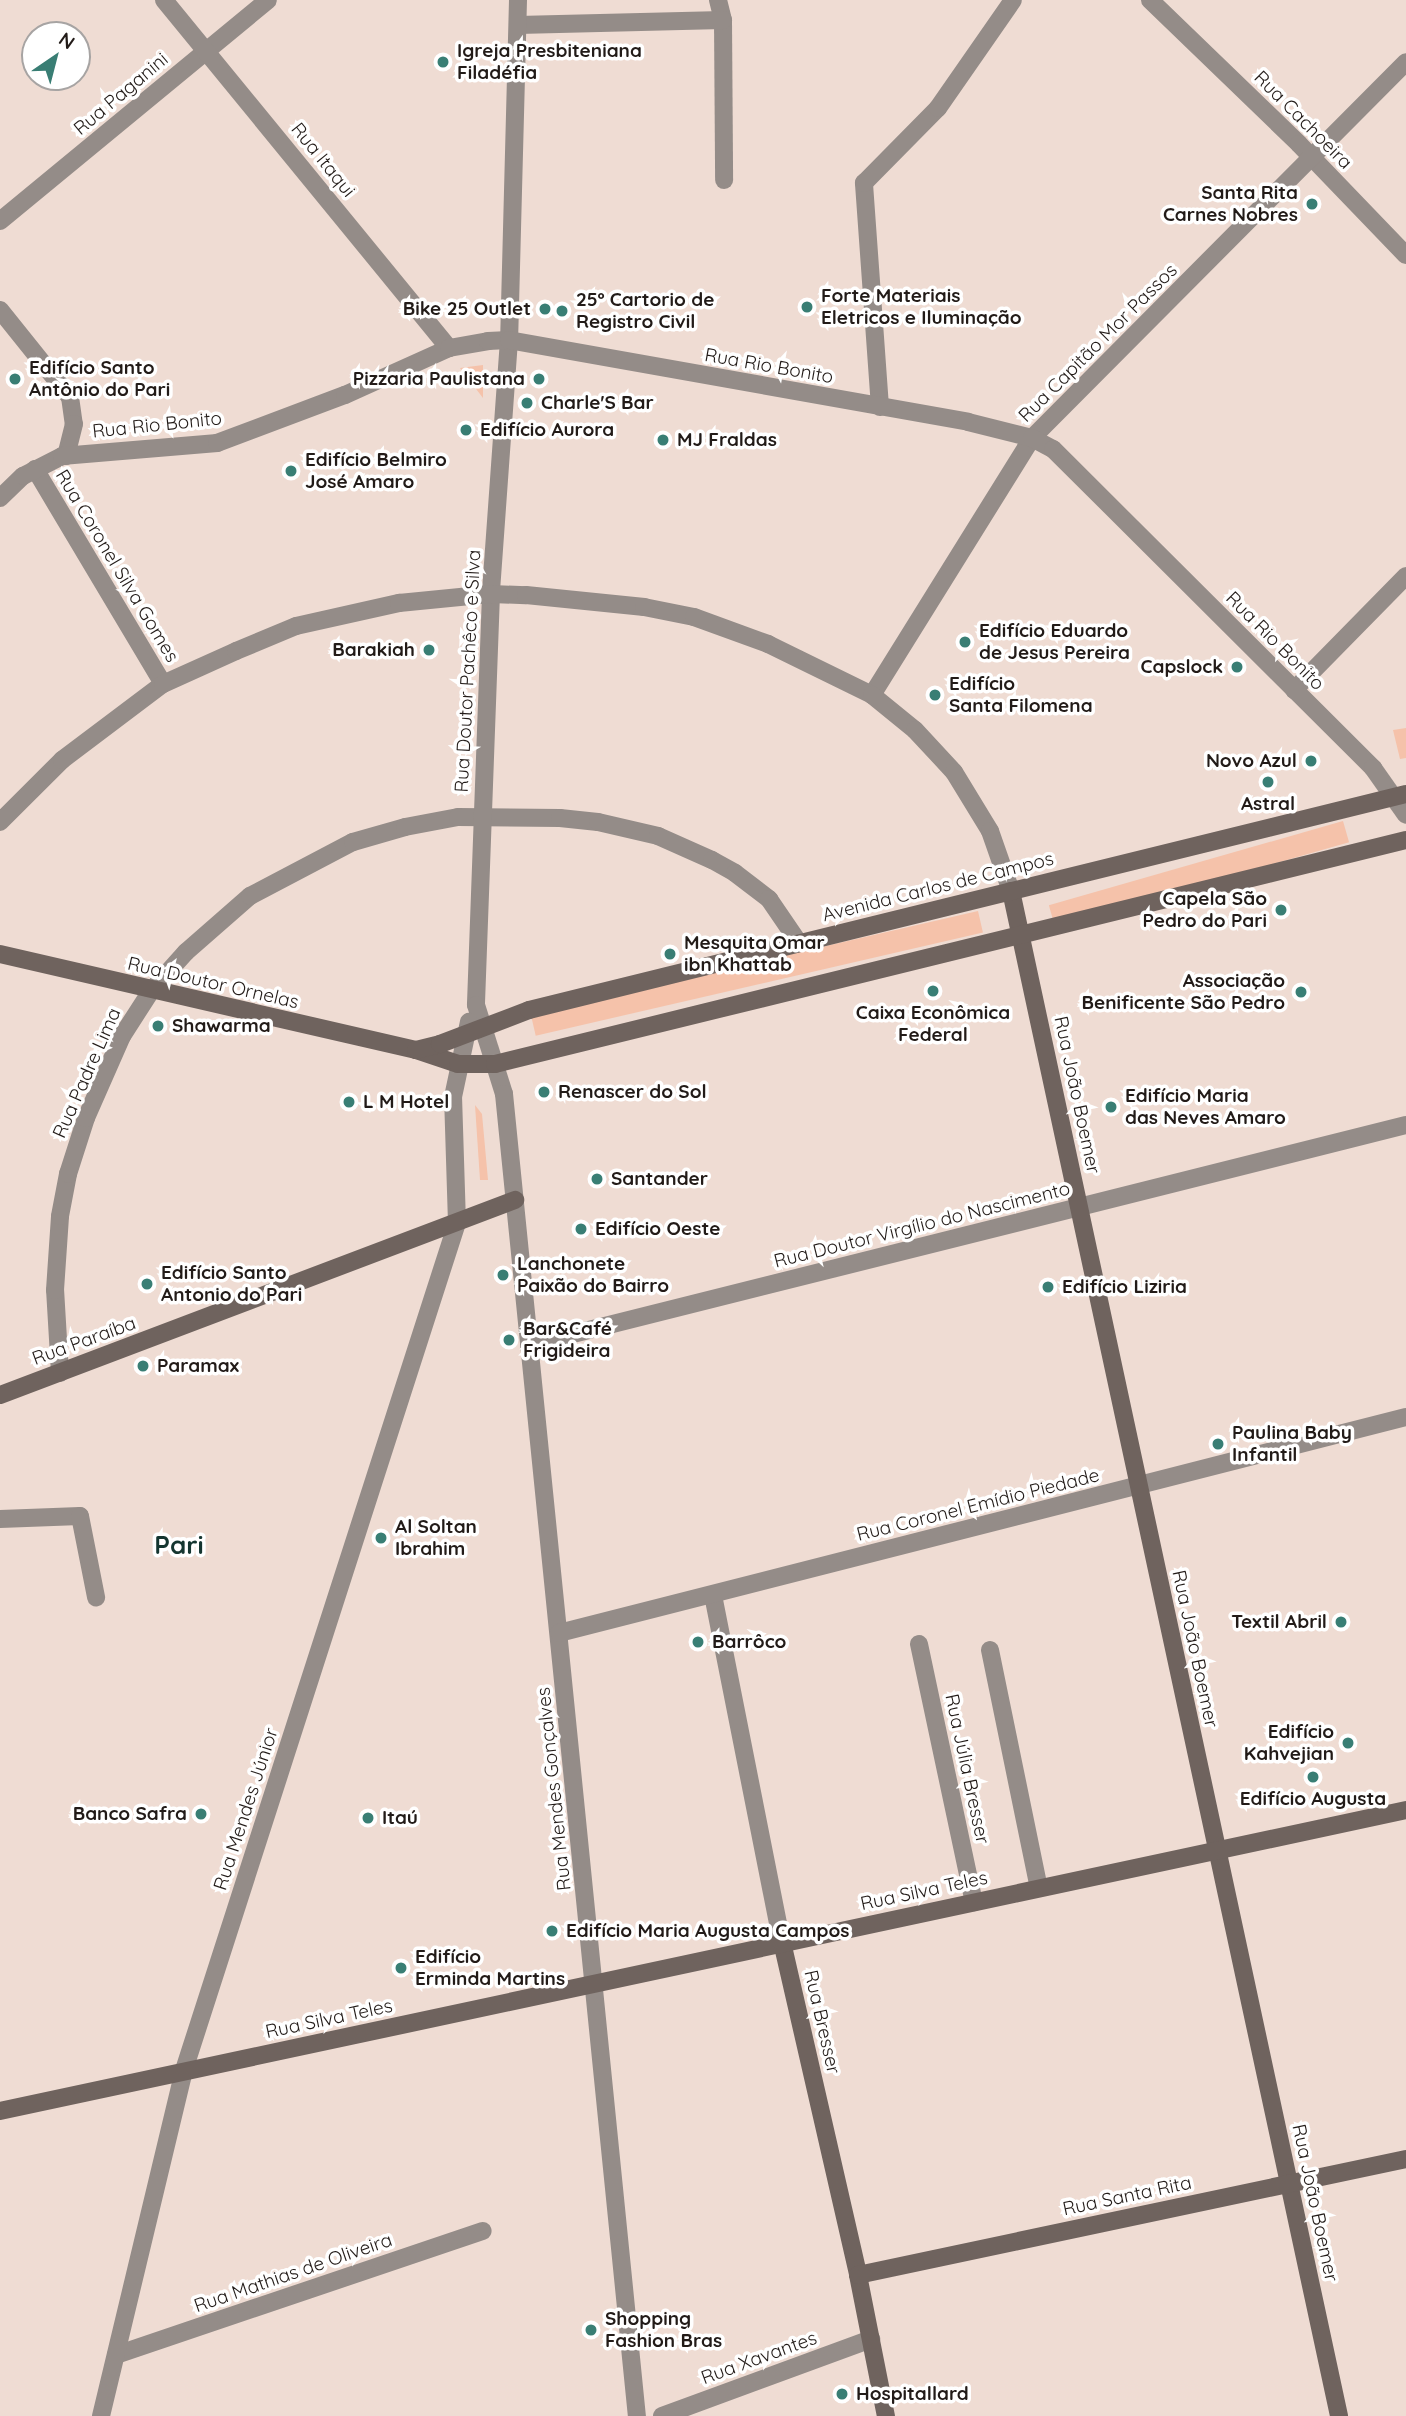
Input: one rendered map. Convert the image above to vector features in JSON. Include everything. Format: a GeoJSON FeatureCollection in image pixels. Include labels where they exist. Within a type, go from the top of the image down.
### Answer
{"type":"FeatureCollection","features":[{"type":"Feature","properties":{"kind":"main road","name":"Avenida Carlos de Campos"},"geometry":{"type":"LineString","coordinates":[[483,1027],[529,1010],[1400,795]]}},
{"type":"Feature","properties":{"kind":"main road"},"geometry":{"type":"LineString","coordinates":[[495,1064],[1406,840]]}},
{"type":"Feature","properties":{"kind":"main road","name":"Rua João Boemer"},"geometry":{"type":"LineString","coordinates":[[1012,891],[1339,2416]]}},
{"type":"Feature","properties":{"kind":"main road","name":"Rua Doutor Ornelas"},"geometry":{"type":"LineString","coordinates":[[0,954],[416,1049],[458,1064],[495,1064]]}},
{"type":"Feature","properties":{"kind":"main road","name":"Rua Doutor Ornelas"},"geometry":{"type":"LineString","coordinates":[[416,1049],[483,1027]]}},
{"type":"Feature","properties":{"kind":"main road","name":"Rua Paraíba"},"geometry":{"type":"LineString","coordinates":[[0,1395],[515,1200]]}},
{"type":"Feature","properties":{"kind":"main road","name":"Rua Silva Teles"},"geometry":{"type":"LineString","coordinates":[[0,2111],[1406,1810]]}},
{"type":"Feature","properties":{"kind":"main road","name":"Rua Bresser"},"geometry":{"type":"LineString","coordinates":[[782,1942],[858,2275],[886,2416]]}},
{"type":"Feature","properties":{"kind":"main road","name":"Rua Santa Rita"},"geometry":{"type":"LineString","coordinates":[[858,2275],[1406,2159]]}},
{"type":"Feature","properties":{"kind":"street","name":"Rua Itaqui"},"geometry":{"type":"LineString","coordinates":[[164,0],[449,348]]}},
{"type":"Feature","properties":{"kind":"street","name":"Rua Paganini"},"geometry":{"type":"LineString","coordinates":[[0,221],[268,0]]}},
{"type":"Feature","properties":{"kind":"street","name":"Rua Doutor Pachêco e Silva"},"geometry":{"type":"LineString","coordinates":[[458,1064],[464,1035],[476,1005],[491,594],[509,340],[519,0]]}},
{"type":"Feature","properties":{"kind":"street"},"geometry":{"type":"LineString","coordinates":[[718,0],[723,20],[724,180]]}},
{"type":"Feature","properties":{"kind":"street"},"geometry":{"type":"LineString","coordinates":[[880,407],[864,183],[939,108],[1013,0]]}},
{"type":"Feature","properties":{"kind":"street","name":"Rua Cachoeira"},"geometry":{"type":"LineString","coordinates":[[1150,0],[1169,8],[1406,255]]}},
{"type":"Feature","properties":{"kind":"street"},"geometry":{"type":"LineString","coordinates":[[518,25],[723,20]]}},
{"type":"Feature","properties":{"kind":"street","name":"Rua Capitão Mor Passos"},"geometry":{"type":"LineString","coordinates":[[872,695],[1032,438],[1406,62]]}},
{"type":"Feature","properties":{"kind":"street"},"geometry":{"type":"LineString","coordinates":[[0,310],[70,397],[74,424],[66,456]]}},
{"type":"Feature","properties":{"kind":"street","name":"Rua Rio Bonito"},"geometry":{"type":"LineString","coordinates":[[0,499],[35,469],[66,456],[217,443],[324,404],[449,348],[509,340],[968,422],[1032,438],[1053,449],[1400,795],[1406,815]]}},
{"type":"Feature","properties":{"kind":"street","name":"Rua Coronel Silva Gomes"},"geometry":{"type":"LineString","coordinates":[[35,469],[163,684]]}},
{"type":"Feature","properties":{"kind":"street"},"geometry":{"type":"LineString","coordinates":[[1294,690],[1406,576]]}},
{"type":"Feature","properties":{"kind":"street"},"geometry":{"type":"LineString","coordinates":[[0,822],[62,760],[163,684],[296,626],[399,603],[491,594],[587,600],[694,617],[768,644],[872,695],[915,730],[954,772],[990,831],[1012,891]]}},
{"type":"Feature","properties":{"kind":"street","name":"Rua Padre Lima"},"geometry":{"type":"LineString","coordinates":[[60,1373],[55,1290],[60,1216],[68,1174],[86,1118],[122,1036],[152,990],[186,952],[250,896],[353,842],[405,827],[458,817],[520,816],[598,822],[675,843],[712,860],[758,889],[780,912],[799,943]]}},
{"type":"Feature","properties":{"kind":"street","name":"Rua Doutor Pachêco e Silva"},"geometry":{"type":"LineString","coordinates":[[476,1005],[495,1064]]}},
{"type":"Feature","properties":{"kind":"street","name":"Rua Mendes Júnior"},"geometry":{"type":"LineString","coordinates":[[101,2416],[184,2070],[457,1223],[453,1097],[458,1064]]}},
{"type":"Feature","properties":{"kind":"street","name":"Rua Mendes Gonçalves"},"geometry":{"type":"LineString","coordinates":[[495,1064],[504,1094],[637,2416]]}},
{"type":"Feature","properties":{"kind":"street","name":"Rua Doutor Virgílio do Nascimento"},"geometry":{"type":"LineString","coordinates":[[529,1345],[1406,1125]]}},
{"type":"Feature","properties":{"kind":"street","name":"Rua Coronel Emídio Piedade"},"geometry":{"type":"LineString","coordinates":[[559,1633],[1406,1417]]}},
{"type":"Feature","properties":{"kind":"street"},"geometry":{"type":"LineString","coordinates":[[0,1519],[80,1516],[96,1597]]}},
{"type":"Feature","properties":{"kind":"street","name":"Rua Bresser"},"geometry":{"type":"LineString","coordinates":[[713,1595],[782,1942]]}},
{"type":"Feature","properties":{"kind":"street","name":"Rua Júlia Bresser"},"geometry":{"type":"LineString","coordinates":[[919,1644],[974,1902]]}},
{"type":"Feature","properties":{"kind":"street"},"geometry":{"type":"LineString","coordinates":[[990,1650],[1039,1888]]}},
{"type":"Feature","properties":{"kind":"street","name":"Rua Mathias de Oliveira"},"geometry":{"type":"LineString","coordinates":[[116,2356],[483,2231]]}},
{"type":"Feature","properties":{"kind":"street","name":"Rua Xavantes"},"geometry":{"type":"LineString","coordinates":[[662,2416],[871,2339]]}},
{"type":"Feature","properties":{"kind":"shaded area"},"geometry":{"type":"Polygon","coordinates":[[[483,365],[483,398],[460,368],[483,365]]]}},
{"type":"Feature","properties":{"kind":"shaded area"},"geometry":{"type":"Polygon","coordinates":[[[1406,728],[1406,758],[1400,759],[1393,730],[1406,728]]]}},
{"type":"Feature","properties":{"kind":"shaded area"},"geometry":{"type":"Polygon","coordinates":[[[1343,821],[1349,842],[1055,926],[1049,905],[1343,821]]]}},
{"type":"Feature","properties":{"kind":"shaded area"},"geometry":{"type":"Polygon","coordinates":[[[978,911],[983,932],[536,1036],[531,1014],[978,911]]]}},
{"type":"Feature","properties":{"kind":"shaded area"},"geometry":{"type":"Polygon","coordinates":[[[475,1105],[482,1114],[488,1180],[480,1180],[475,1105]]]}},
{"type":"Feature","properties":{"kind":"place","name":"Igreja Presbiteniana Filadéfia"},"geometry":{"type":"Point","coordinates":[443,62]}},
{"type":"Feature","properties":{"kind":"place","name":"Santa Rita Carnes Nobres"},"geometry":{"type":"Point","coordinates":[1312,204]}},
{"type":"Feature","properties":{"kind":"place","name":"Forte Materiais Eletricos e Iluminação"},"geometry":{"type":"Point","coordinates":[807,307]}},
{"type":"Feature","properties":{"kind":"place","name":"Bike 25 Outlet"},"geometry":{"type":"Point","coordinates":[545,309]}},
{"type":"Feature","properties":{"kind":"place","name":"25º Cartorio de Registro Civil"},"geometry":{"type":"Point","coordinates":[562,311]}},
{"type":"Feature","properties":{"kind":"place","name":"Edifício Santo Antônio do Pari"},"geometry":{"type":"Point","coordinates":[15,379]}},
{"type":"Feature","properties":{"kind":"place","name":"Pizzaria Paulistana"},"geometry":{"type":"Point","coordinates":[539,379]}},
{"type":"Feature","properties":{"kind":"place","name":"Charle'S Bar"},"geometry":{"type":"Point","coordinates":[527,403]}},
{"type":"Feature","properties":{"kind":"place","name":"Edifício Aurora"},"geometry":{"type":"Point","coordinates":[466,430]}},
{"type":"Feature","properties":{"kind":"place","name":"MJ Fraldas"},"geometry":{"type":"Point","coordinates":[663,440]}},
{"type":"Feature","properties":{"kind":"place","name":"Edifício Belmiro José Amaro"},"geometry":{"type":"Point","coordinates":[291,471]}},
{"type":"Feature","properties":{"kind":"place","name":"Edifício Eduardo de Jesus Pereira"},"geometry":{"type":"Point","coordinates":[965,642]}},
{"type":"Feature","properties":{"kind":"place","name":"Barakiah"},"geometry":{"type":"Point","coordinates":[429,650]}},
{"type":"Feature","properties":{"kind":"place","name":"Capslock"},"geometry":{"type":"Point","coordinates":[1237,667]}},
{"type":"Feature","properties":{"kind":"place","name":"Edifício Santa Filomena"},"geometry":{"type":"Point","coordinates":[935,695]}},
{"type":"Feature","properties":{"kind":"place","name":"Novo Azul"},"geometry":{"type":"Point","coordinates":[1311,761]}},
{"type":"Feature","properties":{"kind":"place","name":"Astral"},"geometry":{"type":"Point","coordinates":[1268,782]}},
{"type":"Feature","properties":{"kind":"place","name":"Capela São Pedro do Pari"},"geometry":{"type":"Point","coordinates":[1281,910]}},
{"type":"Feature","properties":{"kind":"place","name":"Mesquita Omar ibn Khattab"},"geometry":{"type":"Point","coordinates":[670,954]}},
{"type":"Feature","properties":{"kind":"place","name":"Caixa Econômica Federal"},"geometry":{"type":"Point","coordinates":[933,991]}},
{"type":"Feature","properties":{"kind":"place","name":"Associação Benificente São Pedro"},"geometry":{"type":"Point","coordinates":[1301,992]}},
{"type":"Feature","properties":{"kind":"place","name":"Shawarma"},"geometry":{"type":"Point","coordinates":[158,1026]}},
{"type":"Feature","properties":{"kind":"place","name":"Renascer do Sol"},"geometry":{"type":"Point","coordinates":[544,1092]}},
{"type":"Feature","properties":{"kind":"place","name":"L M Hotel"},"geometry":{"type":"Point","coordinates":[349,1102]}},
{"type":"Feature","properties":{"kind":"place","name":"Edifício Maria das Neves Amaro"},"geometry":{"type":"Point","coordinates":[1111,1107]}},
{"type":"Feature","properties":{"kind":"place","name":"Santander"},"geometry":{"type":"Point","coordinates":[597,1179]}},
{"type":"Feature","properties":{"kind":"place","name":"Edifício Oeste"},"geometry":{"type":"Point","coordinates":[581,1229]}},
{"type":"Feature","properties":{"kind":"place","name":"Lanchonete Paixão do Bairro"},"geometry":{"type":"Point","coordinates":[503,1275]}},
{"type":"Feature","properties":{"kind":"place","name":"Edifício Santo Antonio do Pari"},"geometry":{"type":"Point","coordinates":[147,1284]}},
{"type":"Feature","properties":{"kind":"place","name":"Edifício Liziria"},"geometry":{"type":"Point","coordinates":[1048,1287]}},
{"type":"Feature","properties":{"kind":"place","name":"Bar&Café Frigideira"},"geometry":{"type":"Point","coordinates":[509,1340]}},
{"type":"Feature","properties":{"kind":"place","name":"Paramax"},"geometry":{"type":"Point","coordinates":[143,1366]}},
{"type":"Feature","properties":{"kind":"place","name":"Paulina Baby Infantil"},"geometry":{"type":"Point","coordinates":[1218,1444]}},
{"type":"Feature","properties":{"kind":"place","name":"Al Soltan Ibrahim"},"geometry":{"type":"Point","coordinates":[381,1538]}},
{"type":"Feature","properties":{"kind":"place","name":"Textil Abril"},"geometry":{"type":"Point","coordinates":[1341,1622]}},
{"type":"Feature","properties":{"kind":"place","name":"Barrôco"},"geometry":{"type":"Point","coordinates":[698,1642]}},
{"type":"Feature","properties":{"kind":"place","name":"Edifício Kahvejian"},"geometry":{"type":"Point","coordinates":[1348,1743]}},
{"type":"Feature","properties":{"kind":"place","name":"Edifício Augusta"},"geometry":{"type":"Point","coordinates":[1313,1777]}},
{"type":"Feature","properties":{"kind":"place","name":"Banco Safra"},"geometry":{"type":"Point","coordinates":[201,1814]}},
{"type":"Feature","properties":{"kind":"place","name":"Itaú"},"geometry":{"type":"Point","coordinates":[368,1818]}},
{"type":"Feature","properties":{"kind":"place","name":"Edifício Maria Augusta Campos"},"geometry":{"type":"Point","coordinates":[552,1931]}},
{"type":"Feature","properties":{"kind":"place","name":"Edifício Erminda Martins"},"geometry":{"type":"Point","coordinates":[401,1968]}},
{"type":"Feature","properties":{"kind":"place","name":"Shopping Fashion Bras"},"geometry":{"type":"Point","coordinates":[591,2330]}},
{"type":"Feature","properties":{"kind":"place","name":"Hospitallard"},"geometry":{"type":"Point","coordinates":[842,2394]}},
{"type":"Feature","properties":{"kind":"district","name":"Pari"},"geometry":{"type":"Point","coordinates":[179,1545]}}]}
